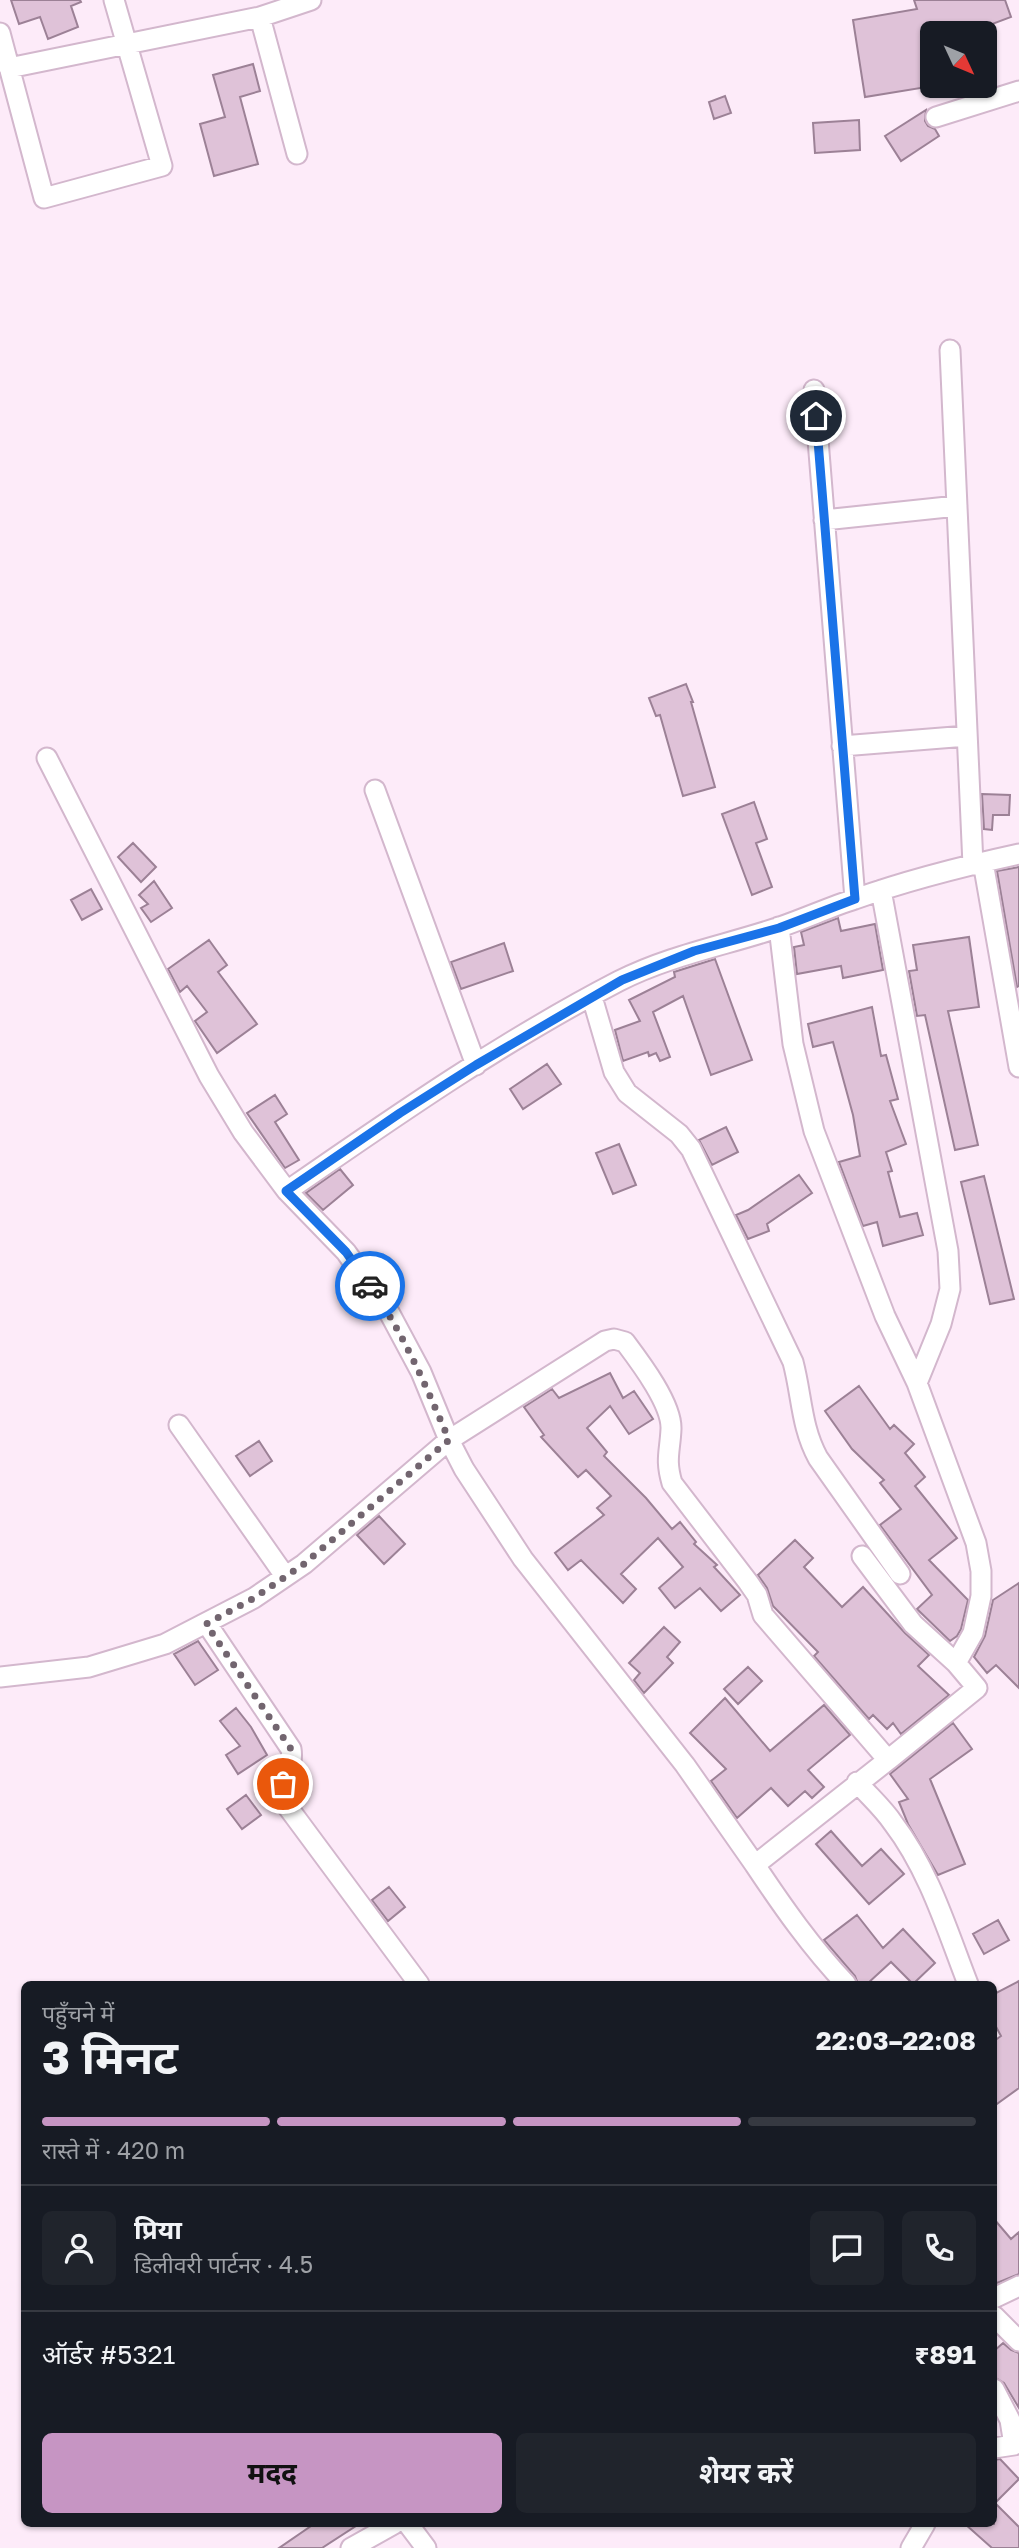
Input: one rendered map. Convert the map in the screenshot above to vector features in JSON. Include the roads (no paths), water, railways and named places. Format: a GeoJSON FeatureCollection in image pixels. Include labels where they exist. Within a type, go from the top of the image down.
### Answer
{"type":"FeatureCollection","features":[{"type":"Feature","properties":{"kind":"street"},"geometry":{"type":"LineString","coordinates":[[0,33],[44,198],[162,166],[114,0]]}},
{"type":"Feature","properties":{"kind":"street"},"geometry":{"type":"LineString","coordinates":[[9,68],[260,17],[311,0]]}},
{"type":"Feature","properties":{"kind":"street"},"geometry":{"type":"LineString","coordinates":[[260,17],[298,154]]}},
{"type":"Feature","properties":{"kind":"street"},"geometry":{"type":"LineString","coordinates":[[936,117],[1019,91]]}},
{"type":"Feature","properties":{"kind":"street"},"geometry":{"type":"LineString","coordinates":[[950,350],[967,736],[978,863],[1019,1067]]}},
{"type":"Feature","properties":{"kind":"street"},"geometry":{"type":"LineString","coordinates":[[814,390],[855,899]]}},
{"type":"Feature","properties":{"kind":"street"},"geometry":{"type":"LineString","coordinates":[[824,520],[957,506]]}},
{"type":"Feature","properties":{"kind":"street"},"geometry":{"type":"LineString","coordinates":[[842,746],[967,736]]}},
{"type":"Feature","properties":{"kind":"street"},"geometry":{"type":"LineString","coordinates":[[47,758],[209,1076],[243,1132],[286,1191],[346,1252],[390,1314],[421,1372],[464,1469],[523,1559],[684,1765],[789,1916],[821,1958],[843,1981]]}},
{"type":"Feature","properties":{"kind":"street"},"geometry":{"type":"LineString","coordinates":[[375,790],[476,1065]]}},
{"type":"Feature","properties":{"kind":"street"},"geometry":{"type":"LineString","coordinates":[[286,1191],[476,1065],[622,980],[694,951],[779,928],[881,890],[1019,854]]}},
{"type":"Feature","properties":{"kind":"street"},"geometry":{"type":"LineString","coordinates":[[881,890],[948,1251],[950,1289],[941,1324],[918,1383]]}},
{"type":"Feature","properties":{"kind":"street"},"geometry":{"type":"LineString","coordinates":[[779,928],[793,1044],[814,1132],[876,1293],[918,1383],[976,1543],[981,1571],[981,1596],[973,1633],[956,1663]]}},
{"type":"Feature","properties":{"kind":"street"},"geometry":{"type":"LineString","coordinates":[[592,997],[614,1072],[626,1093],[679,1134],[691,1149],[793,1362],[801,1391],[802,1417],[808,1440],[900,1574]]}},
{"type":"Feature","properties":{"kind":"street"},"geometry":{"type":"LineString","coordinates":[[0,1677],[89,1667],[165,1644],[254,1598],[315,1555],[449,1440],[605,1341],[614,1339],[625,1342],[668,1410],[671,1428],[667,1450],[668,1469],[672,1483],[757,1595],[763,1615],[888,1760]]}},
{"type":"Feature","properties":{"kind":"street"},"geometry":{"type":"LineString","coordinates":[[179,1425],[285,1576]]}},
{"type":"Feature","properties":{"kind":"street"},"geometry":{"type":"LineString","coordinates":[[755,1865],[977,1688],[956,1663],[913,1624],[862,1556]]}},
{"type":"Feature","properties":{"kind":"street"},"geometry":{"type":"LineString","coordinates":[[206,1624],[291,1749],[292,1758],[282,1795],[288,1806],[417,1981]]}},
{"type":"Feature","properties":{"kind":"street"},"geometry":{"type":"LineString","coordinates":[[857,1782],[893,1822],[915,1855],[936,1900],[967,1981]]}},
{"type":"Feature","properties":{"kind":"street"},"geometry":{"type":"LineString","coordinates":[[997,2297],[1019,2286]]}},
{"type":"Feature","properties":{"kind":"street"},"geometry":{"type":"LineString","coordinates":[[997,2319],[1019,2341]]}},
{"type":"Feature","properties":{"kind":"street"},"geometry":{"type":"LineString","coordinates":[[997,2395],[1010,2420],[1016,2452],[997,2449]]}},
{"type":"Feature","properties":{"kind":"street"},"geometry":{"type":"LineString","coordinates":[[351,2548],[389,2527]]}},
{"type":"Feature","properties":{"kind":"street"},"geometry":{"type":"LineString","coordinates":[[410,2527],[426,2548]]}},
{"type":"Feature","properties":{"kind":"street"},"geometry":{"type":"LineString","coordinates":[[911,2548],[923,2527]]}}]}
